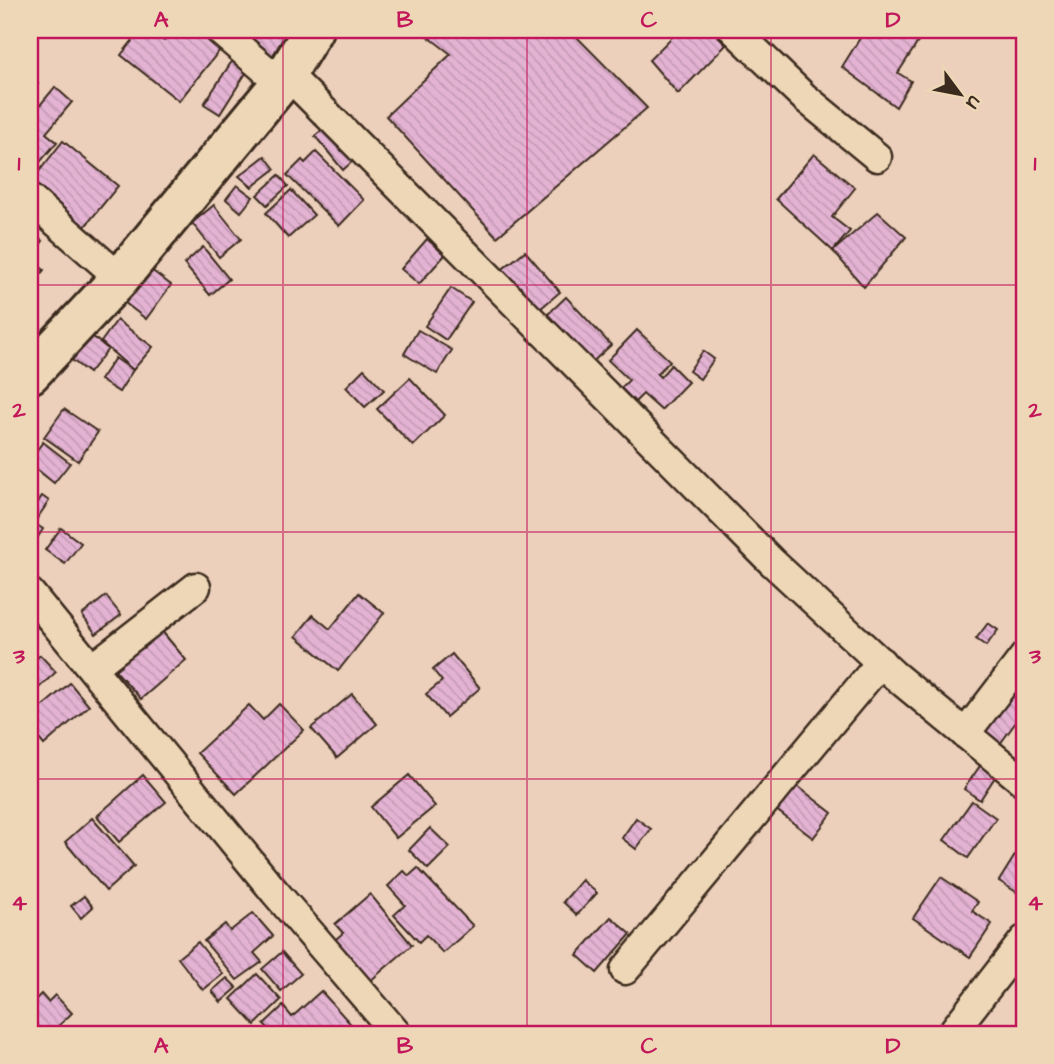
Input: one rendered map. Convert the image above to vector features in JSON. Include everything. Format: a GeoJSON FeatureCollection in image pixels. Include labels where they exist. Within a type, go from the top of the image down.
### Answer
{"type":"FeatureCollection","features":[{"type":"Feature","properties":{"kind":"highway"},"geometry":{"type":"LineString","coordinates":[[30,374],[120,278],[284,78],[313,30]]}},
{"type":"Feature","properties":{"kind":"street"},"geometry":{"type":"LineString","coordinates":[[219,30],[284,78],[771,561],[881,662],[1024,782]]}},
{"type":"Feature","properties":{"kind":"street"},"geometry":{"type":"LineString","coordinates":[[734,30],[804,97],[877,157]]}},
{"type":"Feature","properties":{"kind":"street"},"geometry":{"type":"LineString","coordinates":[[30,199],[120,278]]}},
{"type":"Feature","properties":{"kind":"street"},"geometry":{"type":"LineString","coordinates":[[92,668],[196,587]]}},
{"type":"Feature","properties":{"kind":"street"},"geometry":{"type":"LineString","coordinates":[[30,593],[274,891],[397,1034]]}},
{"type":"Feature","properties":{"kind":"street"},"geometry":{"type":"LineString","coordinates":[[965,734],[1024,657]]}},
{"type":"Feature","properties":{"kind":"street"},"geometry":{"type":"LineString","coordinates":[[625,970],[881,662]]}},
{"type":"Feature","properties":{"kind":"street"},"geometry":{"type":"LineString","coordinates":[[951,1034],[1024,940]]}},
{"type":"Feature","properties":{"kind":"building"},"geometry":{"type":"Polygon","coordinates":[[[141,30],[150,30],[164,41],[174,30],[205,30],[224,45],[179,101],[121,55],[141,30]]]}},
{"type":"Feature","properties":{"kind":"building"},"geometry":{"type":"Polygon","coordinates":[[[227,30],[288,30],[272,57],[227,30]]]}},
{"type":"Feature","properties":{"kind":"building"},"geometry":{"type":"Polygon","coordinates":[[[431,30],[570,30],[647,108],[497,237],[386,116],[451,54],[426,35],[431,30]]]}},
{"type":"Feature","properties":{"kind":"building"},"geometry":{"type":"Polygon","coordinates":[[[679,30],[712,30],[726,45],[678,94],[649,60],[679,30]]]}},
{"type":"Feature","properties":{"kind":"building"},"geometry":{"type":"Polygon","coordinates":[[[865,30],[907,30],[920,39],[898,73],[911,81],[896,107],[842,67],[865,30]]]}},
{"type":"Feature","properties":{"kind":"building"},"geometry":{"type":"Polygon","coordinates":[[[236,55],[251,65],[220,114],[204,104],[236,55]]]}},
{"type":"Feature","properties":{"kind":"building"},"geometry":{"type":"Polygon","coordinates":[[[30,77],[38,84],[30,94],[30,77]]]}},
{"type":"Feature","properties":{"kind":"building"},"geometry":{"type":"Polygon","coordinates":[[[55,87],[72,102],[46,133],[57,142],[30,174],[30,117],[55,87]]]}},
{"type":"Feature","properties":{"kind":"building"},"geometry":{"type":"Polygon","coordinates":[[[325,127],[353,161],[343,170],[315,136],[325,127]]]}},
{"type":"Feature","properties":{"kind":"building"},"geometry":{"type":"Polygon","coordinates":[[[63,141],[118,186],[83,229],[30,186],[63,141]]]}},
{"type":"Feature","properties":{"kind":"building"},"geometry":{"type":"Polygon","coordinates":[[[316,152],[364,200],[339,226],[287,175],[302,160],[305,163],[316,152]]]}},
{"type":"Feature","properties":{"kind":"building"},"geometry":{"type":"Polygon","coordinates":[[[814,154],[855,188],[832,217],[850,231],[833,251],[776,199],[814,154]]]}},
{"type":"Feature","properties":{"kind":"building"},"geometry":{"type":"Polygon","coordinates":[[[265,156],[275,169],[252,187],[239,176],[265,156]]]}},
{"type":"Feature","properties":{"kind":"building"},"geometry":{"type":"Polygon","coordinates":[[[279,175],[288,186],[267,205],[257,195],[279,175]]]}},
{"type":"Feature","properties":{"kind":"building"},"geometry":{"type":"Polygon","coordinates":[[[237,185],[253,197],[241,212],[226,199],[237,185]]]}},
{"type":"Feature","properties":{"kind":"building"},"geometry":{"type":"Polygon","coordinates":[[[291,190],[314,215],[288,238],[266,213],[291,190]]]}},
{"type":"Feature","properties":{"kind":"building"},"geometry":{"type":"Polygon","coordinates":[[[214,205],[241,239],[219,257],[192,223],[214,205]]]}},
{"type":"Feature","properties":{"kind":"building"},"geometry":{"type":"Polygon","coordinates":[[[878,212],[906,237],[864,287],[833,251],[878,212]]]}},
{"type":"Feature","properties":{"kind":"building"},"geometry":{"type":"Polygon","coordinates":[[[30,230],[43,241],[30,258],[30,230]]]}},
{"type":"Feature","properties":{"kind":"building"},"geometry":{"type":"Polygon","coordinates":[[[427,239],[445,255],[419,284],[401,269],[427,239]]]}},
{"type":"Feature","properties":{"kind":"building"},"geometry":{"type":"Polygon","coordinates":[[[203,247],[229,279],[210,295],[184,264],[203,247]]]}},
{"type":"Feature","properties":{"kind":"building"},"geometry":{"type":"Polygon","coordinates":[[[525,251],[560,292],[534,314],[499,272],[525,251]]]}},
{"type":"Feature","properties":{"kind":"building"},"geometry":{"type":"Polygon","coordinates":[[[30,258],[44,270],[30,288],[30,258]]]}},
{"type":"Feature","properties":{"kind":"building"},"geometry":{"type":"Polygon","coordinates":[[[150,269],[171,285],[146,319],[124,302],[150,269]]]}},
{"type":"Feature","properties":{"kind":"building"},"geometry":{"type":"Polygon","coordinates":[[[451,288],[472,302],[446,340],[425,326],[451,288]]]}},
{"type":"Feature","properties":{"kind":"building"},"geometry":{"type":"Polygon","coordinates":[[[566,297],[611,345],[588,366],[544,318],[566,297]]]}},
{"type":"Feature","properties":{"kind":"building"},"geometry":{"type":"Polygon","coordinates":[[[117,320],[153,347],[133,370],[101,342],[117,320]]]}},
{"type":"Feature","properties":{"kind":"building"},"geometry":{"type":"Polygon","coordinates":[[[418,330],[452,350],[437,374],[404,354],[418,330]]]}},
{"type":"Feature","properties":{"kind":"building"},"geometry":{"type":"Polygon","coordinates":[[[637,330],[670,361],[657,374],[660,377],[671,365],[688,382],[661,410],[643,394],[635,402],[621,388],[629,380],[608,360],[637,330]]]}},
{"type":"Feature","properties":{"kind":"building"},"geometry":{"type":"Polygon","coordinates":[[[92,336],[108,349],[89,373],[72,360],[92,336]]]}},
{"type":"Feature","properties":{"kind":"building"},"geometry":{"type":"Polygon","coordinates":[[[703,351],[714,359],[700,379],[689,371],[703,351]]]}},
{"type":"Feature","properties":{"kind":"building"},"geometry":{"type":"Polygon","coordinates":[[[115,358],[133,370],[119,392],[100,380],[115,358]]]}},
{"type":"Feature","properties":{"kind":"building"},"geometry":{"type":"Polygon","coordinates":[[[364,369],[384,390],[365,407],[346,387],[364,369]]]}},
{"type":"Feature","properties":{"kind":"building"},"geometry":{"type":"Polygon","coordinates":[[[410,378],[445,415],[413,446],[377,409],[410,378]]]}},
{"type":"Feature","properties":{"kind":"building"},"geometry":{"type":"Polygon","coordinates":[[[64,409],[98,432],[78,461],[44,437],[64,409]]]}},
{"type":"Feature","properties":{"kind":"building"},"geometry":{"type":"Polygon","coordinates":[[[43,442],[70,463],[54,483],[30,464],[30,459],[43,442]]]}},
{"type":"Feature","properties":{"kind":"building"},"geometry":{"type":"Polygon","coordinates":[[[42,496],[49,501],[34,523],[43,529],[36,540],[30,535],[30,514],[42,496]]]}},
{"type":"Feature","properties":{"kind":"building"},"geometry":{"type":"Polygon","coordinates":[[[61,528],[81,543],[65,564],[45,550],[61,528]]]}},
{"type":"Feature","properties":{"kind":"building"},"geometry":{"type":"Polygon","coordinates":[[[359,593],[384,613],[338,671],[296,636],[313,615],[330,629],[359,593]]]}},
{"type":"Feature","properties":{"kind":"building"},"geometry":{"type":"Polygon","coordinates":[[[106,596],[121,615],[96,634],[82,615],[106,596]]]}},
{"type":"Feature","properties":{"kind":"building"},"geometry":{"type":"Polygon","coordinates":[[[30,617],[38,626],[30,634],[30,617]]]}},
{"type":"Feature","properties":{"kind":"building"},"geometry":{"type":"Polygon","coordinates":[[[988,623],[998,630],[986,646],[976,639],[988,623]]]}},
{"type":"Feature","properties":{"kind":"building"},"geometry":{"type":"Polygon","coordinates":[[[161,630],[186,660],[141,699],[115,670],[161,630]]]}},
{"type":"Feature","properties":{"kind":"building"},"geometry":{"type":"Polygon","coordinates":[[[452,654],[480,688],[446,717],[426,694],[442,681],[433,670],[452,654]]]}},
{"type":"Feature","properties":{"kind":"building"},"geometry":{"type":"Polygon","coordinates":[[[40,655],[56,672],[30,696],[30,665],[40,655]]]}},
{"type":"Feature","properties":{"kind":"building"},"geometry":{"type":"Polygon","coordinates":[[[70,683],[89,706],[44,745],[30,728],[30,717],[70,683]]]}},
{"type":"Feature","properties":{"kind":"building"},"geometry":{"type":"Polygon","coordinates":[[[1012,690],[1024,699],[1024,711],[997,748],[979,734],[1012,690]]]}},
{"type":"Feature","properties":{"kind":"building"},"geometry":{"type":"Polygon","coordinates":[[[352,694],[377,724],[337,758],[311,728],[352,694]]]}},
{"type":"Feature","properties":{"kind":"building"},"geometry":{"type":"Polygon","coordinates":[[[279,704],[304,730],[236,794],[197,753],[249,705],[263,720],[279,704]]]}},
{"type":"Feature","properties":{"kind":"building"},"geometry":{"type":"Polygon","coordinates":[[[982,763],[997,774],[980,800],[964,789],[982,763]]]}},
{"type":"Feature","properties":{"kind":"building"},"geometry":{"type":"Polygon","coordinates":[[[143,775],[166,802],[119,842],[97,816],[143,775]]]}},
{"type":"Feature","properties":{"kind":"building"},"geometry":{"type":"Polygon","coordinates":[[[409,775],[435,806],[396,838],[371,807],[409,775]]]}},
{"type":"Feature","properties":{"kind":"building"},"geometry":{"type":"Polygon","coordinates":[[[795,784],[832,813],[813,838],[775,809],[795,784]]]}},
{"type":"Feature","properties":{"kind":"building"},"geometry":{"type":"Polygon","coordinates":[[[972,801],[996,818],[968,858],[944,840],[972,801]]]}},
{"type":"Feature","properties":{"kind":"building"},"geometry":{"type":"Polygon","coordinates":[[[92,818],[134,866],[106,891],[65,842],[92,818]]]}},
{"type":"Feature","properties":{"kind":"building"},"geometry":{"type":"Polygon","coordinates":[[[636,818],[651,829],[636,849],[622,838],[636,818]]]}},
{"type":"Feature","properties":{"kind":"building"},"geometry":{"type":"Polygon","coordinates":[[[430,828],[450,847],[428,869],[409,850],[430,828]]]}},
{"type":"Feature","properties":{"kind":"building"},"geometry":{"type":"Polygon","coordinates":[[[1024,841],[1024,897],[999,881],[1024,841]]]}},
{"type":"Feature","properties":{"kind":"building"},"geometry":{"type":"Polygon","coordinates":[[[418,868],[473,926],[443,953],[426,935],[419,942],[394,915],[405,905],[388,886],[404,871],[409,876],[418,868]]]}},
{"type":"Feature","properties":{"kind":"building"},"geometry":{"type":"Polygon","coordinates":[[[941,877],[978,902],[972,911],[992,924],[970,957],[913,918],[941,877]]]}},
{"type":"Feature","properties":{"kind":"building"},"geometry":{"type":"Polygon","coordinates":[[[582,880],[597,893],[577,915],[563,902],[582,880]]]}},
{"type":"Feature","properties":{"kind":"building"},"geometry":{"type":"Polygon","coordinates":[[[370,894],[412,945],[370,981],[360,968],[353,973],[338,955],[344,951],[330,944],[343,933],[335,924],[370,894]]]}},
{"type":"Feature","properties":{"kind":"building"},"geometry":{"type":"Polygon","coordinates":[[[84,896],[93,907],[81,918],[71,906],[84,896]]]}},
{"type":"Feature","properties":{"kind":"building"},"geometry":{"type":"Polygon","coordinates":[[[253,913],[273,936],[254,953],[262,962],[237,980],[204,941],[225,924],[230,931],[253,913]]]}},
{"type":"Feature","properties":{"kind":"building"},"geometry":{"type":"Polygon","coordinates":[[[611,917],[631,934],[597,973],[577,955],[611,917]]]}},
{"type":"Feature","properties":{"kind":"building"},"geometry":{"type":"Polygon","coordinates":[[[198,942],[223,974],[203,990],[178,958],[198,942]]]}},
{"type":"Feature","properties":{"kind":"building"},"geometry":{"type":"Polygon","coordinates":[[[282,952],[301,974],[281,991],[262,969],[282,952]]]}},
{"type":"Feature","properties":{"kind":"building"},"geometry":{"type":"Polygon","coordinates":[[[257,974],[281,1000],[255,1025],[231,999],[257,974]]]}},
{"type":"Feature","properties":{"kind":"building"},"geometry":{"type":"Polygon","coordinates":[[[227,978],[237,988],[221,1002],[212,991],[227,978]]]}},
{"type":"Feature","properties":{"kind":"building"},"geometry":{"type":"Polygon","coordinates":[[[321,991],[356,1030],[351,1034],[274,1034],[264,1024],[283,1006],[292,1017],[321,991]]]}},
{"type":"Feature","properties":{"kind":"building"},"geometry":{"type":"Polygon","coordinates":[[[41,994],[48,1002],[55,995],[72,1013],[50,1034],[30,1034],[30,1005],[41,994]]]}}]}
